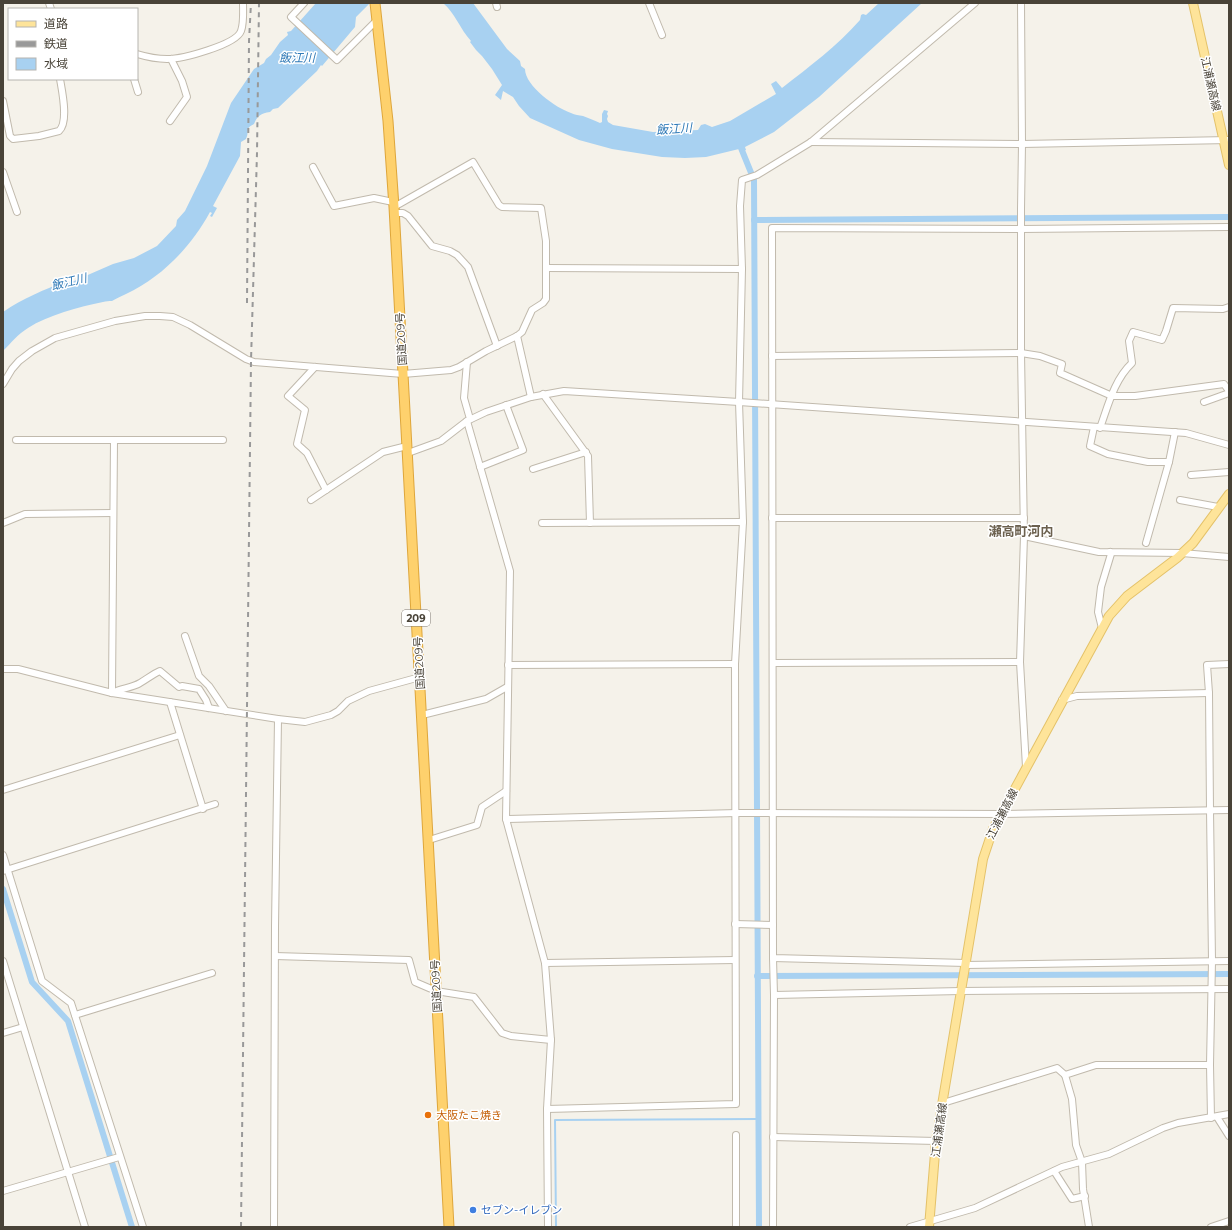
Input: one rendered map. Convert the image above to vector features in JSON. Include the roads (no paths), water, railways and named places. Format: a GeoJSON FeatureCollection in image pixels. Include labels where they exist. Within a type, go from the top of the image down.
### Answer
{"type":"FeatureCollection","features":[{"type":"Feature","properties":{"kind":"highway","name":"国道209号"},"geometry":{"type":"LineString","coordinates":[[376,7],[388,121],[394,208],[449,1227]]}},
{"type":"Feature","properties":{"kind":"main road","name":"江浦瀬高線"},"geometry":{"type":"LineString","coordinates":[[1193,3],[1226,140],[1229,165]]}},
{"type":"Feature","properties":{"kind":"main road","name":"江浦瀬高線"},"geometry":{"type":"LineString","coordinates":[[929,1224],[936,1141],[983,859],[990,836],[1062,700],[1109,616],[1127,596],[1182,554],[1229,494]]}},
{"type":"Feature","properties":{"kind":"street"},"geometry":{"type":"LineString","coordinates":[[140,55],[171,59],[198,53],[234,40],[241,31],[243,3]]}},
{"type":"Feature","properties":{"kind":"street"},"geometry":{"type":"LineString","coordinates":[[304,3],[291,17],[337,60],[377,20]]}},
{"type":"Feature","properties":{"kind":"street"},"geometry":{"type":"LineString","coordinates":[[649,3],[662,35]]}},
{"type":"Feature","properties":{"kind":"street"},"geometry":{"type":"LineString","coordinates":[[547,1109],[736,1104],[735,960],[737,924],[735,664],[743,522],[739,402],[742,269],[740,206],[742,180],[757,175],[811,142],[974,3]]}},
{"type":"Feature","properties":{"kind":"street"},"geometry":{"type":"LineString","coordinates":[[1021,3],[1021,353],[1024,536],[1020,662],[1026,768]]}},
{"type":"Feature","properties":{"kind":"street"},"geometry":{"type":"LineString","coordinates":[[170,121],[187,97],[182,81],[171,59]]}},
{"type":"Feature","properties":{"kind":"street"},"geometry":{"type":"LineString","coordinates":[[3,103],[10,136],[12,139],[39,136],[59,131],[63,124],[64,104],[60,80]]}},
{"type":"Feature","properties":{"kind":"street"},"geometry":{"type":"LineString","coordinates":[[134,80],[138,92]]}},
{"type":"Feature","properties":{"kind":"street"},"geometry":{"type":"LineString","coordinates":[[811,142],[1022,144],[1226,140]]}},
{"type":"Feature","properties":{"kind":"street"},"geometry":{"type":"LineString","coordinates":[[3,384],[19,361],[32,351],[55,338],[114,321],[145,316],[173,317],[190,325],[246,359],[254,362],[403,374],[451,370],[518,336],[522,332],[532,310],[543,303],[546,299],[546,241],[541,208],[502,207],[499,205],[473,162],[394,208]]}},
{"type":"Feature","properties":{"kind":"street"},"geometry":{"type":"LineString","coordinates":[[312,166],[334,206],[374,198],[408,216],[432,246],[458,255],[468,267],[497,346]]}},
{"type":"Feature","properties":{"kind":"street"},"geometry":{"type":"LineString","coordinates":[[3,172],[17,212]]}},
{"type":"Feature","properties":{"kind":"street"},"geometry":{"type":"LineString","coordinates":[[772,1227],[774,995],[771,925],[773,663],[770,404],[772,356],[772,228],[1021,229],[1229,227]]}},
{"type":"Feature","properties":{"kind":"street"},"geometry":{"type":"LineString","coordinates":[[546,268],[742,269]]}},
{"type":"Feature","properties":{"kind":"street"},"geometry":{"type":"LineString","coordinates":[[1169,462],[1148,462],[1108,454],[1090,446],[1123,371],[1132,363],[1129,341],[1133,332],[1162,340],[1173,308],[1223,309],[1229,307]]}},
{"type":"Feature","properties":{"kind":"street"},"geometry":{"type":"LineString","coordinates":[[518,336],[531,397]]}},
{"type":"Feature","properties":{"kind":"street"},"geometry":{"type":"LineString","coordinates":[[772,356],[1021,353],[1040,356],[1062,364],[1060,373],[1112,396],[1135,396],[1224,384],[1229,392],[1204,402]]}},
{"type":"Feature","properties":{"kind":"street"},"geometry":{"type":"LineString","coordinates":[[467,362],[464,398],[468,420],[510,571],[506,819],[545,963],[551,1040],[547,1109],[548,1227]]}},
{"type":"Feature","properties":{"kind":"street"},"geometry":{"type":"LineString","coordinates":[[315,367],[288,396],[305,410],[297,444],[307,453],[326,490]]}},
{"type":"Feature","properties":{"kind":"street"},"geometry":{"type":"LineString","coordinates":[[311,500],[383,452],[408,450],[441,441],[468,420],[486,412],[531,397],[564,391],[770,404],[1097,428],[1175,432],[1186,433],[1229,445]]}},
{"type":"Feature","properties":{"kind":"street"},"geometry":{"type":"LineString","coordinates":[[543,394],[588,456],[590,523]]}},
{"type":"Feature","properties":{"kind":"street"},"geometry":{"type":"LineString","coordinates":[[480,467],[523,450],[506,405]]}},
{"type":"Feature","properties":{"kind":"street"},"geometry":{"type":"LineString","coordinates":[[1146,543],[1169,462],[1175,432]]}},
{"type":"Feature","properties":{"kind":"street"},"geometry":{"type":"LineString","coordinates":[[16,440],[223,440]]}},
{"type":"Feature","properties":{"kind":"street"},"geometry":{"type":"LineString","coordinates":[[112,693],[114,440]]}},
{"type":"Feature","properties":{"kind":"street"},"geometry":{"type":"LineString","coordinates":[[533,469],[586,452]]}},
{"type":"Feature","properties":{"kind":"street"},"geometry":{"type":"LineString","coordinates":[[1191,475],[1229,472]]}},
{"type":"Feature","properties":{"kind":"street"},"geometry":{"type":"LineString","coordinates":[[1180,500],[1218,507]]}},
{"type":"Feature","properties":{"kind":"street"},"geometry":{"type":"LineString","coordinates":[[3,522],[26,514],[113,513]]}},
{"type":"Feature","properties":{"kind":"street"},"geometry":{"type":"LineString","coordinates":[[772,518],[1024,518]]}},
{"type":"Feature","properties":{"kind":"street"},"geometry":{"type":"LineString","coordinates":[[542,523],[743,522]]}},
{"type":"Feature","properties":{"kind":"street"},"geometry":{"type":"LineString","coordinates":[[1024,536],[1099,552],[1229,557]]}},
{"type":"Feature","properties":{"kind":"street"},"geometry":{"type":"LineString","coordinates":[[1102,628],[1098,612],[1101,587],[1111,554],[1110,552]]}},
{"type":"Feature","properties":{"kind":"street"},"geometry":{"type":"LineString","coordinates":[[185,636],[199,676],[209,686],[226,711]]}},
{"type":"Feature","properties":{"kind":"street"},"geometry":{"type":"LineString","coordinates":[[773,663],[1020,662]]}},
{"type":"Feature","properties":{"kind":"street"},"geometry":{"type":"LineString","coordinates":[[508,665],[735,664]]}},
{"type":"Feature","properties":{"kind":"street"},"geometry":{"type":"LineString","coordinates":[[1229,664],[1207,665],[1209,693],[1212,962],[1210,1065],[1214,1117],[1229,1136]]}},
{"type":"Feature","properties":{"kind":"street"},"geometry":{"type":"LineString","coordinates":[[3,669],[18,669],[112,693],[305,722],[331,715],[348,702],[369,691],[420,677]]}},
{"type":"Feature","properties":{"kind":"street"},"geometry":{"type":"LineString","coordinates":[[112,693],[119,689],[128,688],[140,683],[149,676],[160,671],[179,687],[182,686],[199,689],[209,708]]}},
{"type":"Feature","properties":{"kind":"street"},"geometry":{"type":"LineString","coordinates":[[422,715],[486,699],[507,687]]}},
{"type":"Feature","properties":{"kind":"street"},"geometry":{"type":"LineString","coordinates":[[1062,700],[1077,696],[1209,693]]}},
{"type":"Feature","properties":{"kind":"street"},"geometry":{"type":"LineString","coordinates":[[170,702],[203,809]]}},
{"type":"Feature","properties":{"kind":"street"},"geometry":{"type":"LineString","coordinates":[[274,1227],[278,719]]}},
{"type":"Feature","properties":{"kind":"street"},"geometry":{"type":"LineString","coordinates":[[3,790],[180,735]]}},
{"type":"Feature","properties":{"kind":"street"},"geometry":{"type":"LineString","coordinates":[[428,840],[477,825],[482,807],[506,791]]}},
{"type":"Feature","properties":{"kind":"street"},"geometry":{"type":"LineString","coordinates":[[5,871],[215,804]]}},
{"type":"Feature","properties":{"kind":"street"},"geometry":{"type":"LineString","coordinates":[[506,819],[736,813],[1002,814],[1229,810]]}},
{"type":"Feature","properties":{"kind":"street"},"geometry":{"type":"LineString","coordinates":[[3,855],[5,871],[42,981],[71,1003],[119,1157],[143,1227]]}},
{"type":"Feature","properties":{"kind":"street"},"geometry":{"type":"LineString","coordinates":[[737,924],[771,925]]}},
{"type":"Feature","properties":{"kind":"street"},"geometry":{"type":"LineString","coordinates":[[275,956],[409,960],[415,982],[436,991],[474,997],[502,1033],[511,1036],[551,1040]]}},
{"type":"Feature","properties":{"kind":"street"},"geometry":{"type":"LineString","coordinates":[[773,958],[965,964],[1229,961]]}},
{"type":"Feature","properties":{"kind":"street"},"geometry":{"type":"LineString","coordinates":[[545,963],[735,960]]}},
{"type":"Feature","properties":{"kind":"street"},"geometry":{"type":"LineString","coordinates":[[3,961],[85,1227]]}},
{"type":"Feature","properties":{"kind":"street"},"geometry":{"type":"LineString","coordinates":[[74,1015],[212,973]]}},
{"type":"Feature","properties":{"kind":"street"},"geometry":{"type":"LineString","coordinates":[[774,995],[962,989],[1211,987],[1229,989]]}},
{"type":"Feature","properties":{"kind":"street"},"geometry":{"type":"LineString","coordinates":[[3,1033],[23,1027]]}},
{"type":"Feature","properties":{"kind":"street"},"geometry":{"type":"LineString","coordinates":[[1065,1075],[1096,1065],[1210,1065]]}},
{"type":"Feature","properties":{"kind":"street"},"geometry":{"type":"LineString","coordinates":[[943,1103],[1057,1068],[1065,1075],[1072,1099],[1076,1145],[1082,1162],[1089,1227]]}},
{"type":"Feature","properties":{"kind":"street"},"geometry":{"type":"LineString","coordinates":[[910,1227],[929,1224],[976,1208],[1062,1167],[1109,1154],[1163,1128],[1178,1123],[1229,1114]]}},
{"type":"Feature","properties":{"kind":"street"},"geometry":{"type":"LineString","coordinates":[[736,1135],[736,1227]]}},
{"type":"Feature","properties":{"kind":"street"},"geometry":{"type":"LineString","coordinates":[[773,1137],[936,1141]]}},
{"type":"Feature","properties":{"kind":"street"},"geometry":{"type":"LineString","coordinates":[[3,1191],[119,1157]]}},
{"type":"Feature","properties":{"kind":"street"},"geometry":{"type":"LineString","coordinates":[[1054,1171],[1072,1200],[1085,1196]]}},
{"type":"Feature","properties":{"kind":"street"},"geometry":{"type":"LineString","coordinates":[[1211,1227],[1229,1221]]}},
{"type":"Feature","properties":{"kind":"water","name":"飯江川"},"geometry":{"type":"Polygon","coordinates":[[[316,3],[370,3],[356,17],[355,27],[322,66],[321,65],[317,71],[278,108],[260,115],[254,124],[249,127],[246,139],[241,142],[240,156],[213,206],[217,208],[212,217],[210,216],[212,213],[210,212],[185,249],[163,270],[139,287],[112,301],[105,301],[74,309],[54,315],[36,323],[24,330],[3,351],[3,312],[26,298],[66,281],[74,281],[113,264],[134,258],[157,246],[176,226],[177,220],[185,211],[207,166],[231,103],[254,69],[264,63],[280,42],[288,35],[287,32],[291,31],[316,3]]]}},
{"type":"Feature","properties":{"kind":"water","name":"飯江川"},"geometry":{"type":"Polygon","coordinates":[[[443,3],[473,3],[507,49],[520,61],[521,66],[525,69],[526,76],[530,82],[542,96],[557,106],[572,114],[583,116],[600,123],[602,122],[602,114],[604,110],[608,111],[608,122],[613,125],[653,132],[698,130],[701,125],[705,124],[712,127],[730,121],[776,94],[771,84],[776,81],[782,88],[842,39],[860,20],[861,15],[866,15],[879,3],[922,3],[819,97],[774,132],[745,147],[746,150],[741,152],[739,149],[706,157],[685,158],[662,157],[612,149],[579,140],[530,118],[513,97],[503,91],[501,100],[495,95],[502,85],[492,69],[470,42],[471,41],[451,11],[443,3]]]}},
{"type":"Feature","properties":{"kind":"waterway"},"geometry":{"type":"LineString","coordinates":[[739,143],[754,180],[759,1227]]}},
{"type":"Feature","properties":{"kind":"waterway"},"geometry":{"type":"LineString","coordinates":[[754,220],[1229,217]]}},
{"type":"Feature","properties":{"kind":"waterway"},"geometry":{"type":"LineString","coordinates":[[3,889],[32,982],[68,1021],[132,1227]]}},
{"type":"Feature","properties":{"kind":"waterway"},"geometry":{"type":"LineString","coordinates":[[757,976],[1229,974]]}},
{"type":"Feature","properties":{"kind":"waterway"},"geometry":{"type":"LineString","coordinates":[[556,1227],[555,1120],[758,1119]]}},
{"type":"Feature","properties":{"kind":"railway"},"geometry":{"type":"LineString","coordinates":[[247,303],[249,41],[251,3]]}},
{"type":"Feature","properties":{"kind":"railway"},"geometry":{"type":"LineString","coordinates":[[241,1227],[251,361],[257,153],[259,3]]}},
{"type":"Feature","properties":{"kind":"place","name":"大阪たこ焼き"},"geometry":{"type":"Point","coordinates":[428,1115]}},
{"type":"Feature","properties":{"kind":"place","name":"セブン-イレブン"},"geometry":{"type":"Point","coordinates":[473,1210]}},
{"type":"Feature","properties":{"kind":"district","name":"瀬高町河内"},"geometry":{"type":"Point","coordinates":[1021,531]}}]}
